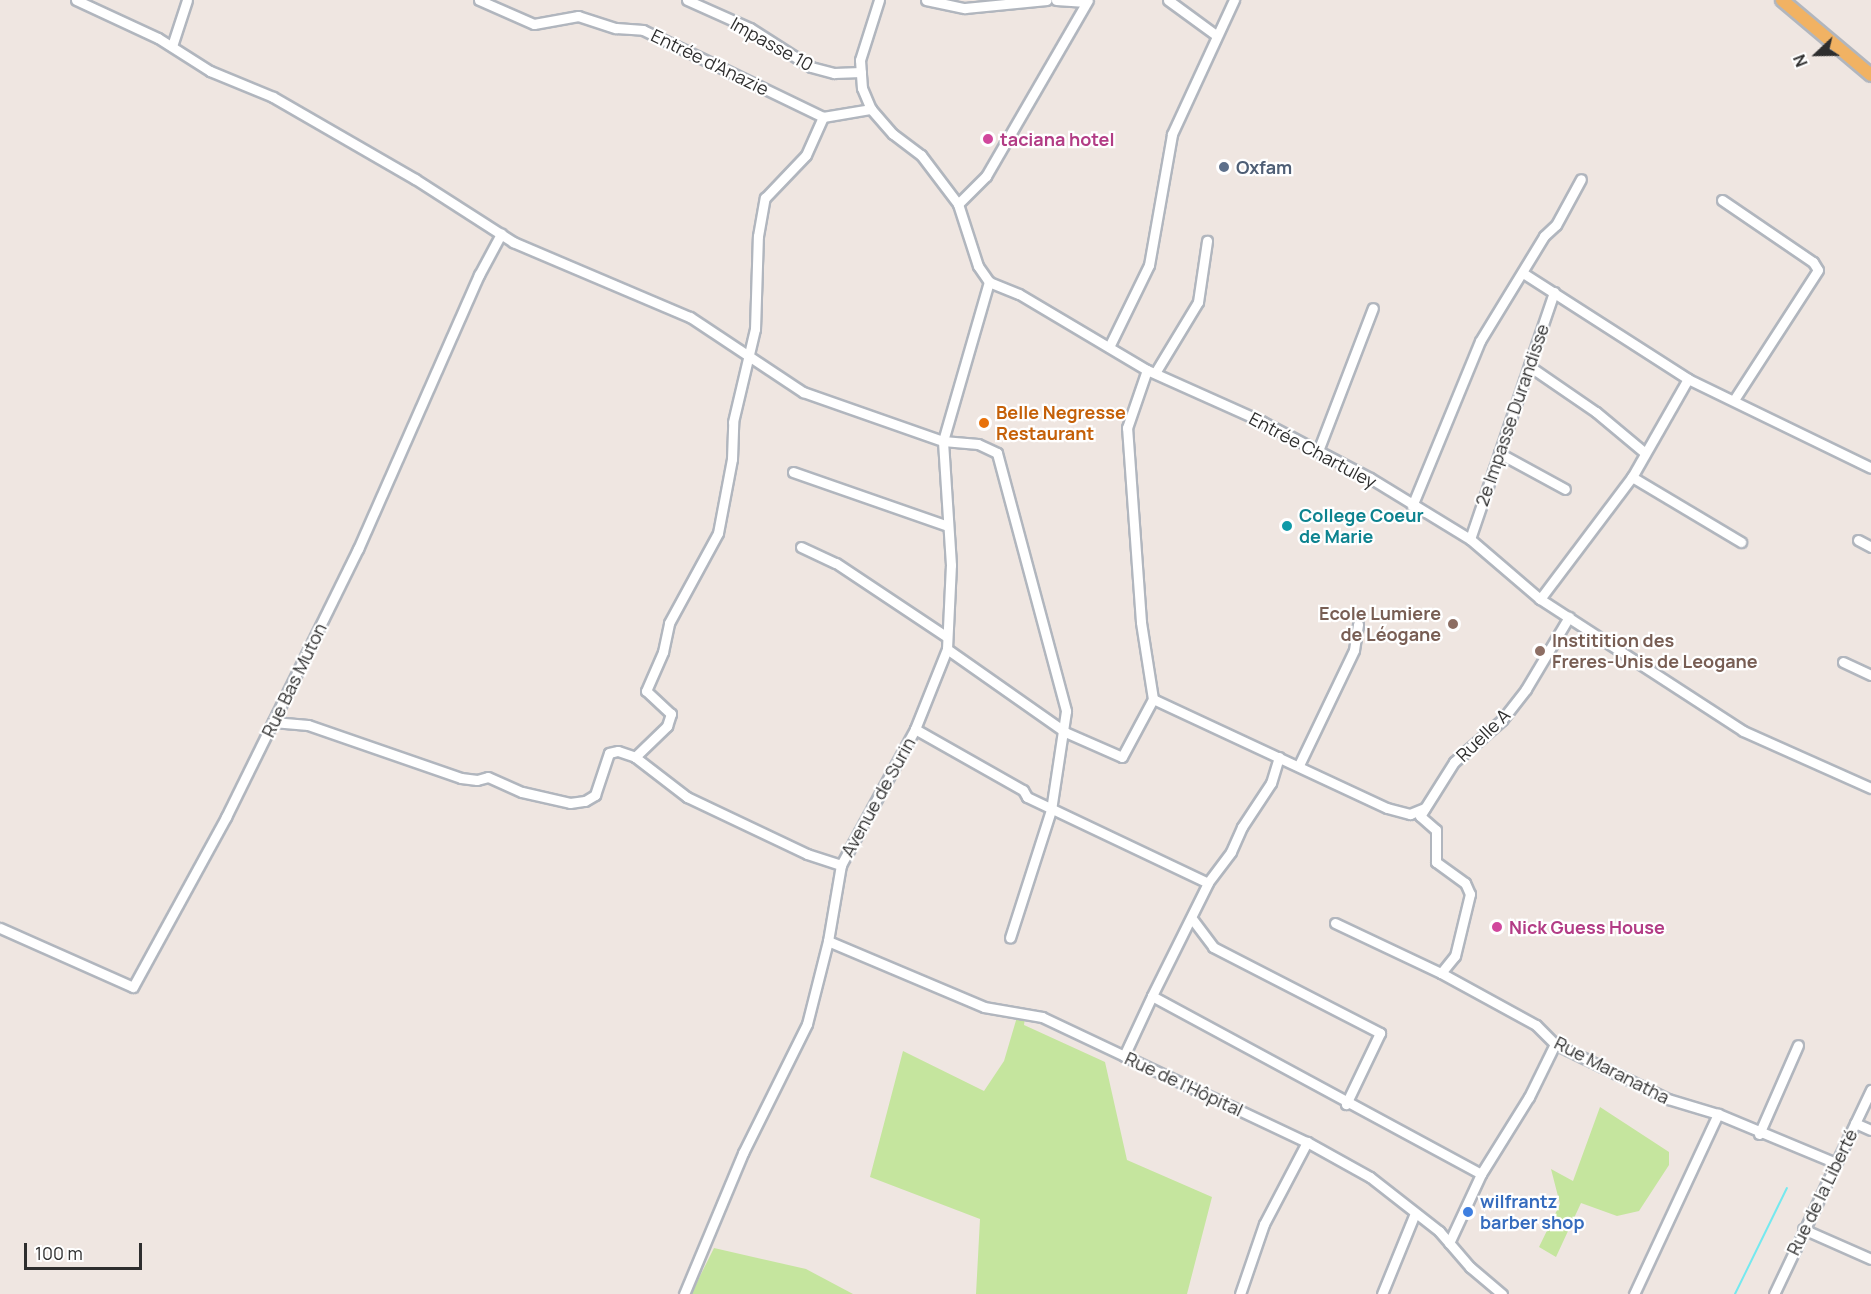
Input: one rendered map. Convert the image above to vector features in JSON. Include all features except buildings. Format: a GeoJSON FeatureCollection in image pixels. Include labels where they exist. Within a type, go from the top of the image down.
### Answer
{"type":"FeatureCollection","features":[{"type":"Feature","properties":{"kind":"main road"},"geometry":{"type":"LineString","coordinates":[[1782,0],[1871,75]]}},
{"type":"Feature","properties":{"kind":"street"},"geometry":{"type":"LineString","coordinates":[[76,0],[172,46],[210,71],[273,97],[415,179],[501,234],[690,317],[803,392],[943,441],[978,444],[997,453],[1066,711],[1065,732],[1051,810],[1010,938]]}},
{"type":"Feature","properties":{"kind":"street"},"geometry":{"type":"LineString","coordinates":[[172,46],[187,0]]}},
{"type":"Feature","properties":{"kind":"street","name":"Entrée d'Anazie"},"geometry":{"type":"LineString","coordinates":[[479,0],[534,24],[578,16],[616,28],[643,30],[823,117]]}},
{"type":"Feature","properties":{"kind":"street","name":"Impasse 10"},"geometry":{"type":"LineString","coordinates":[[687,0],[750,28],[811,67],[834,73],[861,72]]}},
{"type":"Feature","properties":{"kind":"street"},"geometry":{"type":"LineString","coordinates":[[879,0],[868,30],[861,72],[871,110],[893,134],[921,155],[958,204],[978,266],[989,282]]}},
{"type":"Feature","properties":{"kind":"street"},"geometry":{"type":"LineString","coordinates":[[926,0],[965,8],[1047,0]]}},
{"type":"Feature","properties":{"kind":"street"},"geometry":{"type":"LineString","coordinates":[[958,204],[986,176],[1087,1],[1056,0]]}},
{"type":"Feature","properties":{"kind":"street"},"geometry":{"type":"LineString","coordinates":[[1168,0],[1216,35]]}},
{"type":"Feature","properties":{"kind":"street"},"geometry":{"type":"LineString","coordinates":[[1109,347],[1149,265],[1172,134],[1234,0]]}},
{"type":"Feature","properties":{"kind":"street"},"geometry":{"type":"LineString","coordinates":[[635,757],[669,720],[670,714],[646,691],[663,652],[669,623],[718,533],[732,459],[733,422],[755,329],[758,236],[765,198],[806,155],[823,117],[871,110]]}},
{"type":"Feature","properties":{"kind":"street"},"geometry":{"type":"LineString","coordinates":[[1412,507],[1472,358],[1544,236],[1556,225],[1581,179]]}},
{"type":"Feature","properties":{"kind":"street"},"geometry":{"type":"LineString","coordinates":[[1722,200],[1813,262],[1818,270],[1734,400]]}},
{"type":"Feature","properties":{"kind":"street","name":"Rue Bas Muton"},"geometry":{"type":"LineString","coordinates":[[0,928],[133,987],[273,722],[396,471],[474,285],[501,234]]}},
{"type":"Feature","properties":{"kind":"street"},"geometry":{"type":"LineString","coordinates":[[947,649],[1065,732],[1122,757],[1153,699],[1141,622],[1127,428],[1151,372],[1198,302],[1207,241]]}},
{"type":"Feature","properties":{"kind":"street"},"geometry":{"type":"LineString","coordinates":[[1523,273],[1688,378],[1871,468]]}},
{"type":"Feature","properties":{"kind":"street","name":"Entrée Chartuley"},"geometry":{"type":"LineString","coordinates":[[989,282],[1019,294],[1151,372],[1370,478],[1412,507],[1470,539],[1540,599],[1743,731],[1871,788]]}},
{"type":"Feature","properties":{"kind":"street","name":"Avenue de Surin"},"geometry":{"type":"LineString","coordinates":[[684,1294],[744,1153],[807,1024],[828,941],[841,865],[915,729],[947,649],[948,526],[943,441],[989,282]]}},
{"type":"Feature","properties":{"kind":"street","name":"2e Impasse Durandisse"},"geometry":{"type":"LineString","coordinates":[[1470,539],[1554,292]]}},
{"type":"Feature","properties":{"kind":"street"},"geometry":{"type":"LineString","coordinates":[[1318,451],[1373,308]]}},
{"type":"Feature","properties":{"kind":"street"},"geometry":{"type":"LineString","coordinates":[[1529,366],[1588,406],[1645,453]]}},
{"type":"Feature","properties":{"kind":"street"},"geometry":{"type":"LineString","coordinates":[[1540,599],[1632,477],[1688,378]]}},
{"type":"Feature","properties":{"kind":"street"},"geometry":{"type":"LineString","coordinates":[[1499,453],[1565,489]]}},
{"type":"Feature","properties":{"kind":"street"},"geometry":{"type":"LineString","coordinates":[[793,472],[948,526]]}},
{"type":"Feature","properties":{"kind":"street"},"geometry":{"type":"LineString","coordinates":[[1632,477],[1741,542]]}},
{"type":"Feature","properties":{"kind":"street"},"geometry":{"type":"LineString","coordinates":[[1858,540],[1871,547]]}},
{"type":"Feature","properties":{"kind":"street"},"geometry":{"type":"LineString","coordinates":[[801,547],[836,563],[947,637]]}},
{"type":"Feature","properties":{"kind":"street","name":"Ruelle A"},"geometry":{"type":"LineString","coordinates":[[1425,808],[1454,762],[1502,720],[1526,689],[1569,617]]}},
{"type":"Feature","properties":{"kind":"street"},"geometry":{"type":"LineString","coordinates":[[1299,765],[1354,650],[1358,624]]}},
{"type":"Feature","properties":{"kind":"street"},"geometry":{"type":"LineString","coordinates":[[1843,662],[1871,675]]}},
{"type":"Feature","properties":{"kind":"street"},"geometry":{"type":"LineString","coordinates":[[1153,699],[1279,758],[1299,765],[1387,808],[1410,814],[1425,808]]}},
{"type":"Feature","properties":{"kind":"street"},"geometry":{"type":"LineString","coordinates":[[273,722],[308,725],[461,778],[488,777],[522,792],[570,803],[585,801],[595,795],[609,753],[618,751],[635,757],[687,797],[807,854],[841,865]]}},
{"type":"Feature","properties":{"kind":"street"},"geometry":{"type":"LineString","coordinates":[[915,729],[1051,810],[1208,883]]}},
{"type":"Feature","properties":{"kind":"street"},"geometry":{"type":"LineString","coordinates":[[1124,1056],[1208,883],[1231,852],[1242,827],[1271,783],[1279,758]]}},
{"type":"Feature","properties":{"kind":"street"},"geometry":{"type":"LineString","coordinates":[[1425,808],[1420,816],[1436,830],[1436,862],[1465,883],[1470,894],[1455,956],[1441,973]]}},
{"type":"Feature","properties":{"kind":"street"},"geometry":{"type":"LineString","coordinates":[[1192,920],[1213,947],[1380,1033],[1346,1104]]}},
{"type":"Feature","properties":{"kind":"street","name":"Rue Maranatha"},"geometry":{"type":"LineString","coordinates":[[1335,923],[1441,973],[1536,1025],[1555,1044],[1668,1100],[1718,1114],[1759,1134],[1836,1162]]}},
{"type":"Feature","properties":{"kind":"street","name":"Rue de l'Hôpital"},"geometry":{"type":"LineString","coordinates":[[828,941],[984,1007],[1042,1017],[1307,1142],[1370,1177],[1449,1243],[1502,1294]]}},
{"type":"Feature","properties":{"kind":"street"},"geometry":{"type":"LineString","coordinates":[[1152,996],[1346,1104],[1481,1174]]}},
{"type":"Feature","properties":{"kind":"street"},"geometry":{"type":"LineString","coordinates":[[1449,1243],[1481,1174],[1528,1097],[1555,1044]]}},
{"type":"Feature","properties":{"kind":"street"},"geometry":{"type":"LineString","coordinates":[[1759,1134],[1798,1045]]}},
{"type":"Feature","properties":{"kind":"street","name":"Rue de la Liberté"},"geometry":{"type":"LineString","coordinates":[[1774,1294],[1871,1090]]}},
{"type":"Feature","properties":{"kind":"street"},"geometry":{"type":"LineString","coordinates":[[1634,1294],[1718,1114]]}},
{"type":"Feature","properties":{"kind":"street"},"geometry":{"type":"LineString","coordinates":[[1856,1123],[1871,1130]]}},
{"type":"Feature","properties":{"kind":"street"},"geometry":{"type":"LineString","coordinates":[[1240,1294],[1264,1224],[1307,1142]]}},
{"type":"Feature","properties":{"kind":"street"},"geometry":{"type":"LineString","coordinates":[[1382,1294],[1415,1213]]}},
{"type":"Feature","properties":{"kind":"street"},"geometry":{"type":"LineString","coordinates":[[1803,1229],[1871,1259]]}},
{"type":"Feature","properties":{"kind":"green space"},"geometry":{"type":"Polygon","coordinates":[[[1017,1017],[1025,1018],[1024,1025],[1105,1062],[1127,1160],[1212,1197],[1187,1294],[976,1294],[980,1219],[870,1177],[903,1051],[984,1091],[1004,1061],[1017,1017]]]}},
{"type":"Feature","properties":{"kind":"green space"},"geometry":{"type":"Polygon","coordinates":[[[1600,1107],[1669,1152],[1669,1165],[1639,1211],[1617,1216],[1581,1203],[1556,1257],[1539,1247],[1560,1204],[1551,1169],[1573,1181],[1600,1107]]]}},
{"type":"Feature","properties":{"kind":"green space"},"geometry":{"type":"Polygon","coordinates":[[[714,1248],[806,1269],[853,1294],[691,1294],[714,1248]]]}},
{"type":"Feature","properties":{"kind":"waterway"},"geometry":{"type":"LineString","coordinates":[[1735,1294],[1787,1188]]}},
{"type":"Feature","properties":{"kind":"place","name":"taciana hotel"},"geometry":{"type":"Point","coordinates":[988,139]}},
{"type":"Feature","properties":{"kind":"place","name":"Oxfam"},"geometry":{"type":"Point","coordinates":[1224,167]}},
{"type":"Feature","properties":{"kind":"place","name":"Belle Negresse Restaurant"},"geometry":{"type":"Point","coordinates":[984,423]}},
{"type":"Feature","properties":{"kind":"place","name":"College Coeur de Marie"},"geometry":{"type":"Point","coordinates":[1287,526]}},
{"type":"Feature","properties":{"kind":"place","name":"Ecole Lumiere de Léogane"},"geometry":{"type":"Point","coordinates":[1453,624]}},
{"type":"Feature","properties":{"kind":"place","name":"Institition des Freres-Unis de Leogane"},"geometry":{"type":"Point","coordinates":[1540,651]}},
{"type":"Feature","properties":{"kind":"place","name":"Nick Guess House"},"geometry":{"type":"Point","coordinates":[1497,927]}},
{"type":"Feature","properties":{"kind":"place","name":"wilfrantz barber shop"},"geometry":{"type":"Point","coordinates":[1468,1212]}}]}
